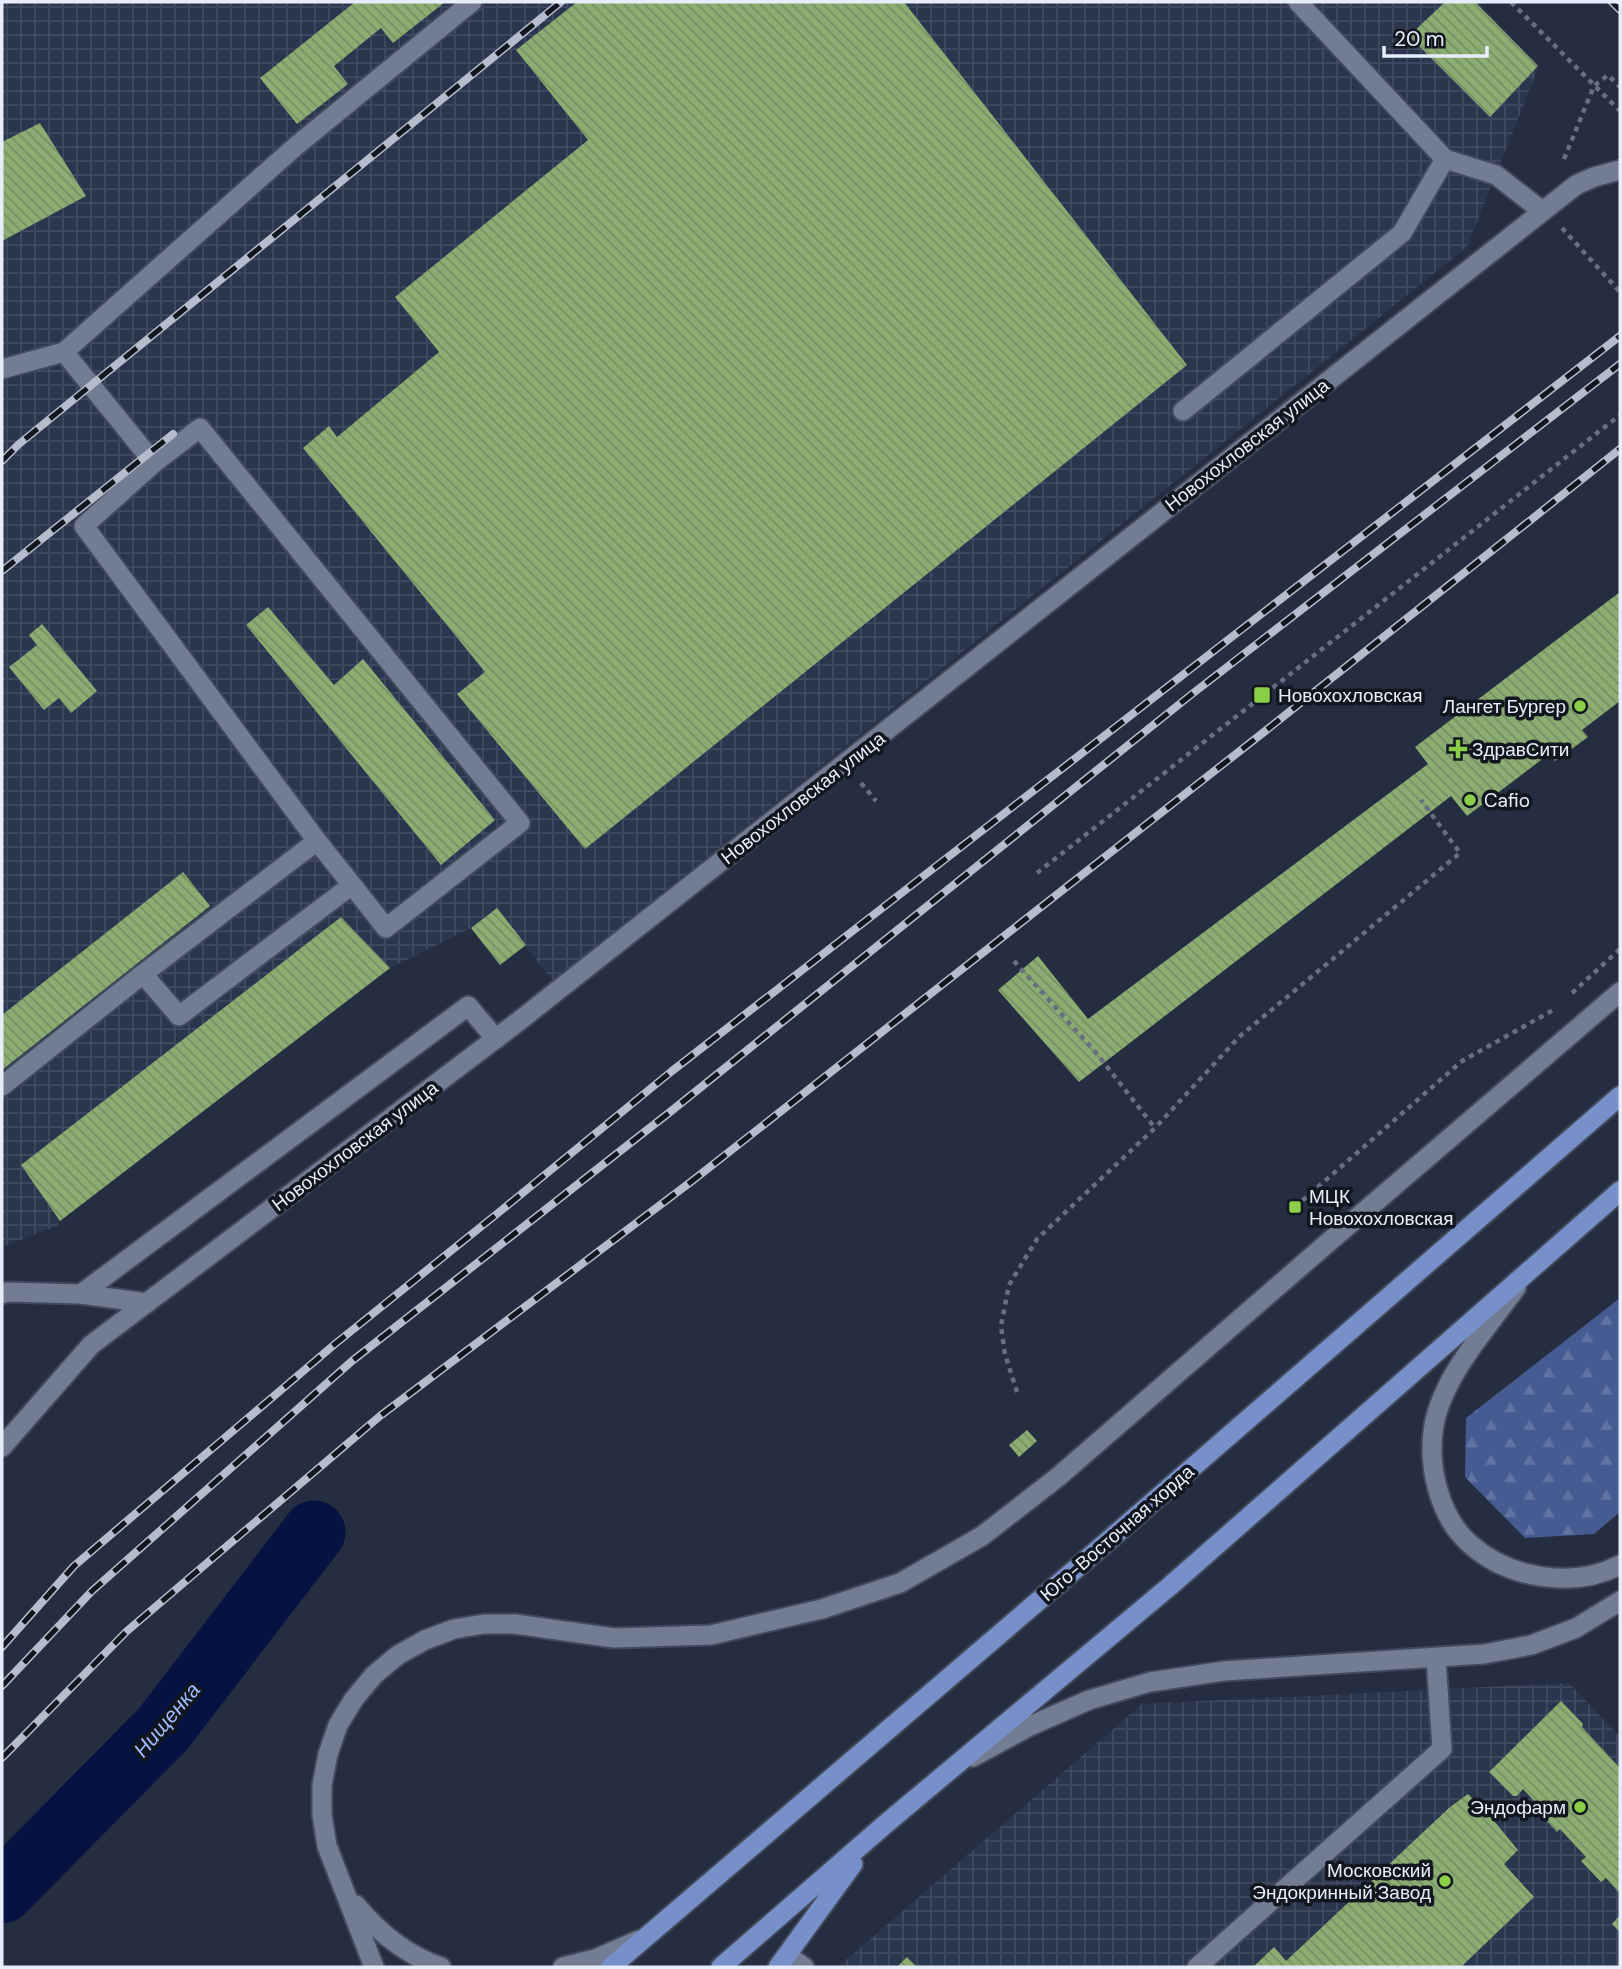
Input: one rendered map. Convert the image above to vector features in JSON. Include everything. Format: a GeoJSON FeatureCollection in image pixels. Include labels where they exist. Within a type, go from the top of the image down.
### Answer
{"type":"FeatureCollection","features":[{"type":"Feature","properties":{"kind":"main road","name":"Юго-Восточная хорда"},"geometry":{"type":"LineString","coordinates":[[611,1967],[1075,1570],[1620,1096]]}},
{"type":"Feature","properties":{"kind":"main road"},"geometry":{"type":"LineString","coordinates":[[721,1967],[951,1769],[1170,1586],[1615,1195]]}},
{"type":"Feature","properties":{"kind":"main road"},"geometry":{"type":"LineString","coordinates":[[782,1961],[840,1880],[890,1821]]}},
{"type":"Feature","properties":{"kind":"street"},"geometry":{"type":"LineString","coordinates":[[2,369],[64,352],[296,146],[472,2]]}},
{"type":"Feature","properties":{"kind":"street"},"geometry":{"type":"LineString","coordinates":[[1298,2],[1445,159],[1496,175],[1542,211]]}},
{"type":"Feature","properties":{"kind":"street"},"geometry":{"type":"LineString","coordinates":[[1183,411],[1402,233],[1445,159]]}},
{"type":"Feature","properties":{"kind":"street","name":"Новохохловская улица"},"geometry":{"type":"LineString","coordinates":[[2,1447],[91,1345],[496,1039],[1542,211],[1576,185],[1620,170]]}},
{"type":"Feature","properties":{"kind":"street"},"geometry":{"type":"LineString","coordinates":[[64,352],[154,463]]}},
{"type":"Feature","properties":{"kind":"street"},"geometry":{"type":"LineString","coordinates":[[200,428],[520,823],[386,928],[317,841],[84,527],[154,463],[200,428]]}},
{"type":"Feature","properties":{"kind":"street"},"geometry":{"type":"LineString","coordinates":[[2,1086],[317,841]]}},
{"type":"Feature","properties":{"kind":"street"},"geometry":{"type":"LineString","coordinates":[[143,974],[179,1016],[352,885]]}},
{"type":"Feature","properties":{"kind":"street"},"geometry":{"type":"LineString","coordinates":[[374,1967],[327,1846],[322,1815],[322,1785],[328,1754],[338,1725],[354,1699],[374,1675],[398,1655],[425,1640],[454,1629],[484,1624],[515,1624],[614,1637],[711,1635],[822,1609],[900,1583],[982,1536],[1058,1477],[1620,992]]}},
{"type":"Feature","properties":{"kind":"street"},"geometry":{"type":"LineString","coordinates":[[81,1294],[468,1006],[496,1039]]}},
{"type":"Feature","properties":{"kind":"street"},"geometry":{"type":"LineString","coordinates":[[1522,1278],[1444,1391],[1434,1426],[1432,1456],[1436,1485],[1449,1518],[1469,1544],[1497,1562],[1530,1575],[1567,1578],[1606,1572],[1620,1565]]}},
{"type":"Feature","properties":{"kind":"street"},"geometry":{"type":"LineString","coordinates":[[2,1294],[81,1294],[147,1303]]}},
{"type":"Feature","properties":{"kind":"street"},"geometry":{"type":"LineString","coordinates":[[951,1769],[1030,1726],[1089,1700],[1150,1682],[1224,1671],[1484,1654],[1531,1645],[1576,1628],[1620,1601]]}},
{"type":"Feature","properties":{"kind":"street"},"geometry":{"type":"LineString","coordinates":[[1197,1967],[1442,1749],[1436,1658]]}},
{"type":"Feature","properties":{"kind":"street"},"geometry":{"type":"LineString","coordinates":[[338,1875],[353,1901],[373,1925],[396,1945],[423,1961],[441,1967]]}},
{"type":"Feature","properties":{"kind":"street"},"geometry":{"type":"LineString","coordinates":[[563,1967],[595,1959],[647,1936]]}},
{"type":"Feature","properties":{"kind":"street"},"geometry":{"type":"LineString","coordinates":[[782,1961],[804,1967]]}},
{"type":"Feature","properties":{"kind":"path"},"geometry":{"type":"LineString","coordinates":[[1511,2],[1620,111]]}},
{"type":"Feature","properties":{"kind":"path"},"geometry":{"type":"LineString","coordinates":[[1563,161],[1594,86],[1608,75],[1620,87]]}},
{"type":"Feature","properties":{"kind":"path"},"geometry":{"type":"LineString","coordinates":[[1560,226],[1620,292]]}},
{"type":"Feature","properties":{"kind":"path"},"geometry":{"type":"LineString","coordinates":[[1037,873],[1620,415]]}},
{"type":"Feature","properties":{"kind":"path"},"geometry":{"type":"LineString","coordinates":[[858,780],[876,801]]}},
{"type":"Feature","properties":{"kind":"path"},"geometry":{"type":"LineString","coordinates":[[1017,1392],[1005,1354],[1001,1326],[1009,1285],[1037,1239],[1155,1128],[1239,1037],[1461,853],[1421,800]]}},
{"type":"Feature","properties":{"kind":"path"},"geometry":{"type":"LineString","coordinates":[[1565,1000],[1620,949]]}},
{"type":"Feature","properties":{"kind":"path"},"geometry":{"type":"LineString","coordinates":[[1014,961],[1097,1054],[1155,1128]]}},
{"type":"Feature","properties":{"kind":"path"},"geometry":{"type":"LineString","coordinates":[[1295,1207],[1462,1061],[1556,1008]]}},
{"type":"Feature","properties":{"kind":"shaded area"},"geometry":{"type":"Polygon","coordinates":[[[2,2],[1477,2],[1539,66],[1467,247],[553,981],[496,908],[471,928],[390,968],[60,1221],[57,1226],[2,1247],[2,2]]]}},
{"type":"Feature","properties":{"kind":"shaded area"},"geometry":{"type":"Polygon","coordinates":[[[1569,1683],[1620,1737],[1620,1967],[838,1967],[1142,1704],[1569,1683]]]}},
{"type":"Feature","properties":{"kind":"green space"},"geometry":{"type":"Polygon","coordinates":[[[1620,1298],[1620,1512],[1594,1534],[1525,1538],[1465,1477],[1466,1418],[1620,1298]]]}},
{"type":"Feature","properties":{"kind":"building"},"geometry":{"type":"Polygon","coordinates":[[[355,2],[445,2],[393,43],[381,28],[334,66],[348,84],[297,124],[260,78],[355,2]]]}},
{"type":"Feature","properties":{"kind":"building"},"geometry":{"type":"Polygon","coordinates":[[[577,2],[904,2],[1187,365],[585,849],[457,694],[485,672],[303,448],[329,426],[337,437],[439,352],[395,297],[588,140],[516,50],[577,2]]]}},
{"type":"Feature","properties":{"kind":"building"},"geometry":{"type":"Polygon","coordinates":[[[1445,2],[1475,2],[1538,66],[1490,117],[1409,36],[1445,2]]]}},
{"type":"Feature","properties":{"kind":"building"},"geometry":{"type":"Polygon","coordinates":[[[40,123],[86,196],[2,241],[2,142],[40,123]]]}},
{"type":"Feature","properties":{"kind":"building"},"geometry":{"type":"Polygon","coordinates":[[[1620,592],[1620,701],[1582,730],[1588,737],[1555,761],[1549,754],[1467,816],[1451,796],[1079,1082],[998,990],[1038,956],[1088,1019],[1428,764],[1415,747],[1620,592]]]}},
{"type":"Feature","properties":{"kind":"building"},"geometry":{"type":"Polygon","coordinates":[[[268,607],[334,685],[363,659],[495,820],[441,865],[246,625],[268,607]]]}},
{"type":"Feature","properties":{"kind":"building"},"geometry":{"type":"Polygon","coordinates":[[[42,624],[97,691],[71,713],[59,698],[44,710],[9,667],[37,645],[29,635],[42,624]]]}},
{"type":"Feature","properties":{"kind":"building"},"geometry":{"type":"Polygon","coordinates":[[[183,872],[210,906],[2,1070],[2,1015],[183,872]]]}},
{"type":"Feature","properties":{"kind":"building"},"geometry":{"type":"Polygon","coordinates":[[[497,908],[526,945],[500,965],[471,928],[497,908]]]}},
{"type":"Feature","properties":{"kind":"building"},"geometry":{"type":"Polygon","coordinates":[[[341,917],[390,968],[60,1221],[21,1165],[341,917]]]}},
{"type":"Feature","properties":{"kind":"building"},"geometry":{"type":"Polygon","coordinates":[[[1027,1430],[1037,1441],[1019,1457],[1009,1445],[1027,1430]]]}},
{"type":"Feature","properties":{"kind":"building","name":"Эндофарм"},"geometry":{"type":"Polygon","coordinates":[[[1561,1701],[1620,1768],[1620,1894],[1606,1878],[1601,1882],[1581,1861],[1586,1857],[1560,1829],[1557,1832],[1546,1820],[1549,1817],[1523,1789],[1517,1796],[1513,1796],[1489,1772],[1561,1701]]]}},
{"type":"Feature","properties":{"kind":"building","name":"Московский Эндокринный Завод"},"geometry":{"type":"Polygon","coordinates":[[[1468,1794],[1518,1850],[1504,1864],[1534,1897],[1461,1967],[1253,1967],[1274,1947],[1286,1961],[1450,1807],[1468,1794]]]}},
{"type":"Feature","properties":{"kind":"building"},"geometry":{"type":"Polygon","coordinates":[[[1620,1915],[1620,1932],[1612,1924],[1620,1915]]]}},
{"type":"Feature","properties":{"kind":"building"},"geometry":{"type":"Polygon","coordinates":[[[907,1957],[917,1967],[897,1967],[907,1957]]]}},
{"type":"Feature","properties":{"kind":"waterway","name":"Нищенка"},"geometry":{"type":"LineString","coordinates":[[2,1892],[163,1729],[314,1532]]}},
{"type":"Feature","properties":{"kind":"railway"},"geometry":{"type":"LineString","coordinates":[[2,461],[19,444],[561,2]]}},
{"type":"Feature","properties":{"kind":"railway"},"geometry":{"type":"LineString","coordinates":[[1612,2],[1620,10]]}},
{"type":"Feature","properties":{"kind":"railway"},"geometry":{"type":"LineString","coordinates":[[2,1647],[74,1566],[335,1344],[672,1071],[1620,336]]}},
{"type":"Feature","properties":{"kind":"railway"},"geometry":{"type":"LineString","coordinates":[[2,1686],[92,1591],[352,1361],[670,1112],[1192,694],[1620,364]]}},
{"type":"Feature","properties":{"kind":"railway"},"geometry":{"type":"LineString","coordinates":[[2,571],[173,434]]}},
{"type":"Feature","properties":{"kind":"railway"},"geometry":{"type":"LineString","coordinates":[[2,1758],[127,1631],[380,1416],[692,1181],[1620,449]]}},
{"type":"Feature","properties":{"kind":"place","name":"Новохохловская"},"geometry":{"type":"Point","coordinates":[1262,695]}},
{"type":"Feature","properties":{"kind":"place","name":"Лангет Бургер"},"geometry":{"type":"Point","coordinates":[1580,706]}},
{"type":"Feature","properties":{"kind":"place","name":"ЗдравСити"},"geometry":{"type":"Point","coordinates":[1458,749]}},
{"type":"Feature","properties":{"kind":"place","name":"Cafio"},"geometry":{"type":"Point","coordinates":[1470,800]}},
{"type":"Feature","properties":{"kind":"place","name":"МЦК Новохохловская"},"geometry":{"type":"Point","coordinates":[1295,1207]}},
{"type":"Feature","properties":{"kind":"place","name":"Эндофарм"},"geometry":{"type":"Point","coordinates":[1580,1807]}},
{"type":"Feature","properties":{"kind":"place","name":"Московский Эндокринный Завод"},"geometry":{"type":"Point","coordinates":[1445,1881]}}]}
